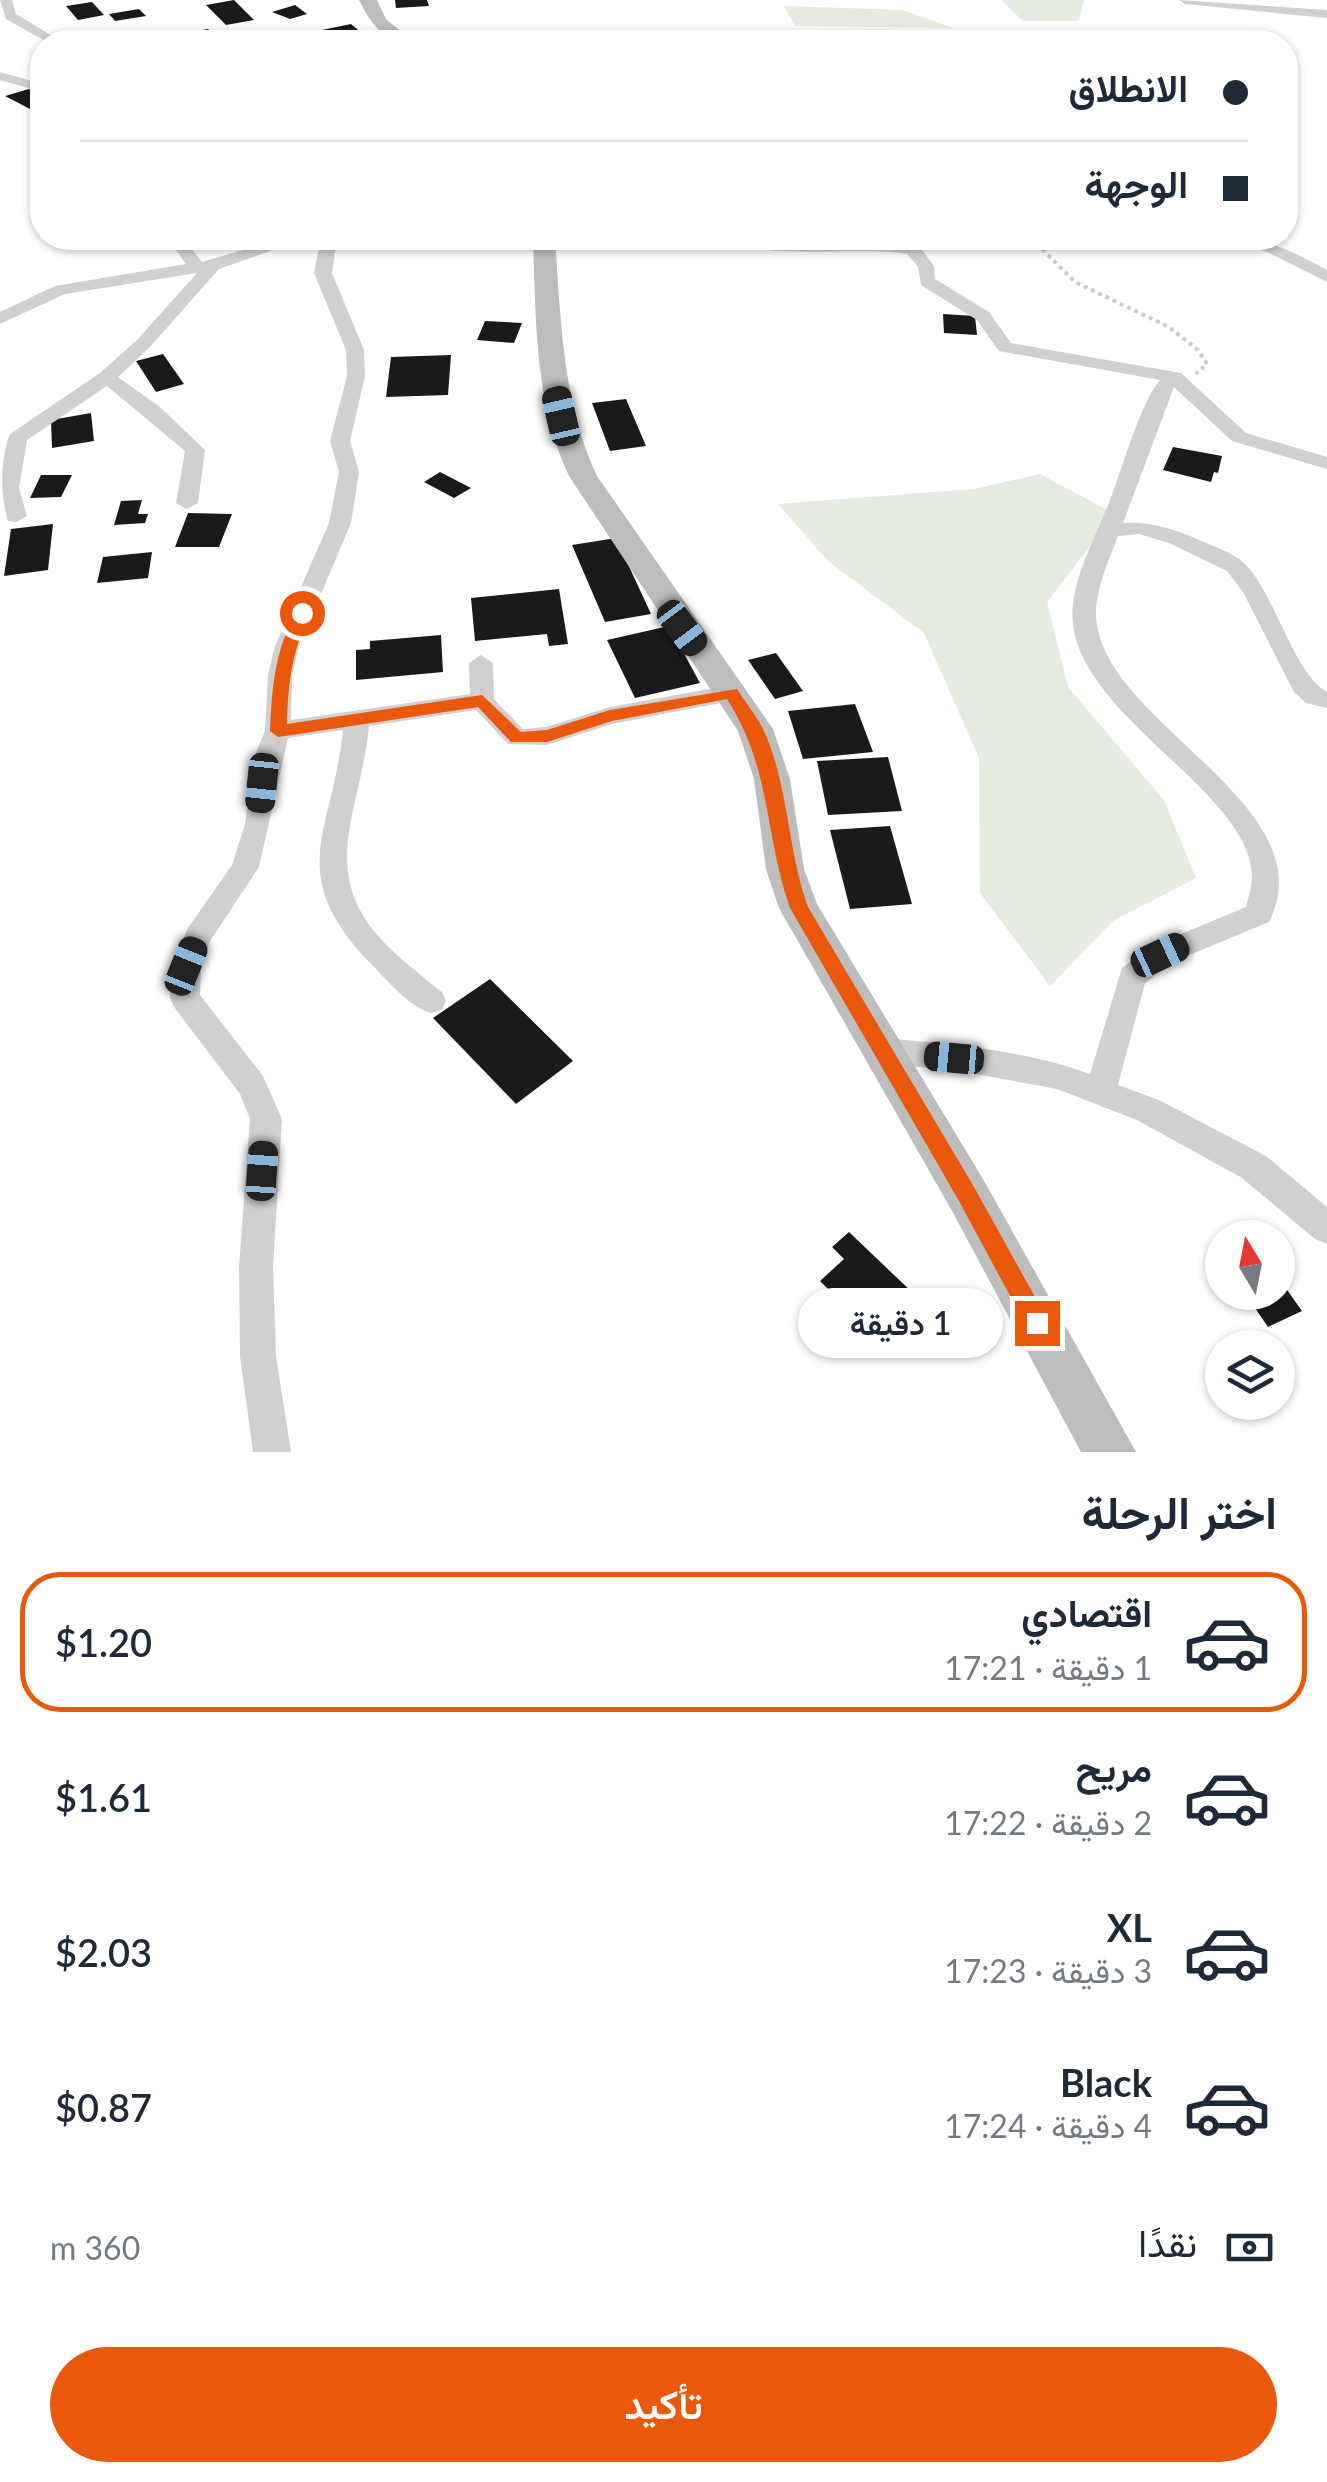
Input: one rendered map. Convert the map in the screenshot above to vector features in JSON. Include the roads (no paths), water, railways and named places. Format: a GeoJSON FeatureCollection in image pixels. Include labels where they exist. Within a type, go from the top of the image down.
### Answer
{"type":"FeatureCollection","features":[{"type":"Feature","properties":{"kind":"main road"},"geometry":{"type":"LineString","coordinates":[[368,0],[379,22],[389,30]]}},
{"type":"Feature","properties":{"kind":"main road"},"geometry":{"type":"LineString","coordinates":[[545,250],[551,371],[570,448],[583,476],[682,628],[755,729],[772,779],[785,869],[799,908],[967,1194],[1110,1452]]}},
{"type":"Feature","properties":{"kind":"street"},"geometry":{"type":"LineString","coordinates":[[6,0],[10,16],[31,30]]}},
{"type":"Feature","properties":{"kind":"street"},"geometry":{"type":"LineString","coordinates":[[1185,0],[1327,14]]}},
{"type":"Feature","properties":{"kind":"street"},"geometry":{"type":"LineString","coordinates":[[0,33],[23,26]]}},
{"type":"Feature","properties":{"kind":"street"},"geometry":{"type":"LineString","coordinates":[[0,76],[30,85]]}},
{"type":"Feature","properties":{"kind":"street"},"geometry":{"type":"LineString","coordinates":[[188,250],[205,266]]}},
{"type":"Feature","properties":{"kind":"street"},"geometry":{"type":"LineString","coordinates":[[0,320],[73,286],[205,266],[259,250]]}},
{"type":"Feature","properties":{"kind":"street"},"geometry":{"type":"LineString","coordinates":[[272,1452],[258,1356],[256,1267],[266,1118],[252,1086],[186,998],[186,966],[198,936],[245,867],[258,824],[268,756],[278,731],[280,674],[287,646],[340,523],[349,472],[340,441],[356,376],[354,350],[323,272],[327,250]]}},
{"type":"Feature","properties":{"kind":"street"},"geometry":{"type":"LineString","coordinates":[[913,250],[920,254],[927,282],[983,316],[1004,347],[1174,378],[1239,436],[1327,463]]}},
{"type":"Feature","properties":{"kind":"street"},"geometry":{"type":"LineString","coordinates":[[1274,250],[1327,276]]}},
{"type":"Feature","properties":{"kind":"street"},"geometry":{"type":"LineString","coordinates":[[1294,250],[1327,260]]}},
{"type":"Feature","properties":{"kind":"street"},"geometry":{"type":"LineString","coordinates":[[16,516],[4,495],[17,438],[107,376],[143,344],[205,266]]}},
{"type":"Feature","properties":{"kind":"street"},"geometry":{"type":"LineString","coordinates":[[107,376],[154,411],[194,450],[187,503]]}},
{"type":"Feature","properties":{"kind":"street"},"geometry":{"type":"LineString","coordinates":[[1100,1092],[1132,976],[1160,955],[1260,914],[1267,898],[1262,851],[1201,773],[1119,690],[1094,656],[1085,628],[1090,582],[1164,388],[1174,378]]}},
{"type":"Feature","properties":{"kind":"street"},"geometry":{"type":"LineString","coordinates":[[1110,530],[1140,528],[1177,538],[1235,566],[1253,590],[1303,686],[1315,697],[1327,700]]}},
{"type":"Feature","properties":{"kind":"street"},"geometry":{"type":"LineString","coordinates":[[481,663],[482,701],[517,738],[547,736],[610,716],[731,693]]}},
{"type":"Feature","properties":{"kind":"street"},"geometry":{"type":"LineString","coordinates":[[278,731],[482,701]]}},
{"type":"Feature","properties":{"kind":"street"},"geometry":{"type":"LineString","coordinates":[[358,718],[357,742],[337,832],[332,884],[343,908],[370,941],[431,1002]]}},
{"type":"Feature","properties":{"kind":"street"},"geometry":{"type":"LineString","coordinates":[[882,1051],[954,1058],[1058,1076],[1148,1110],[1254,1167],[1327,1228]]}}]}
